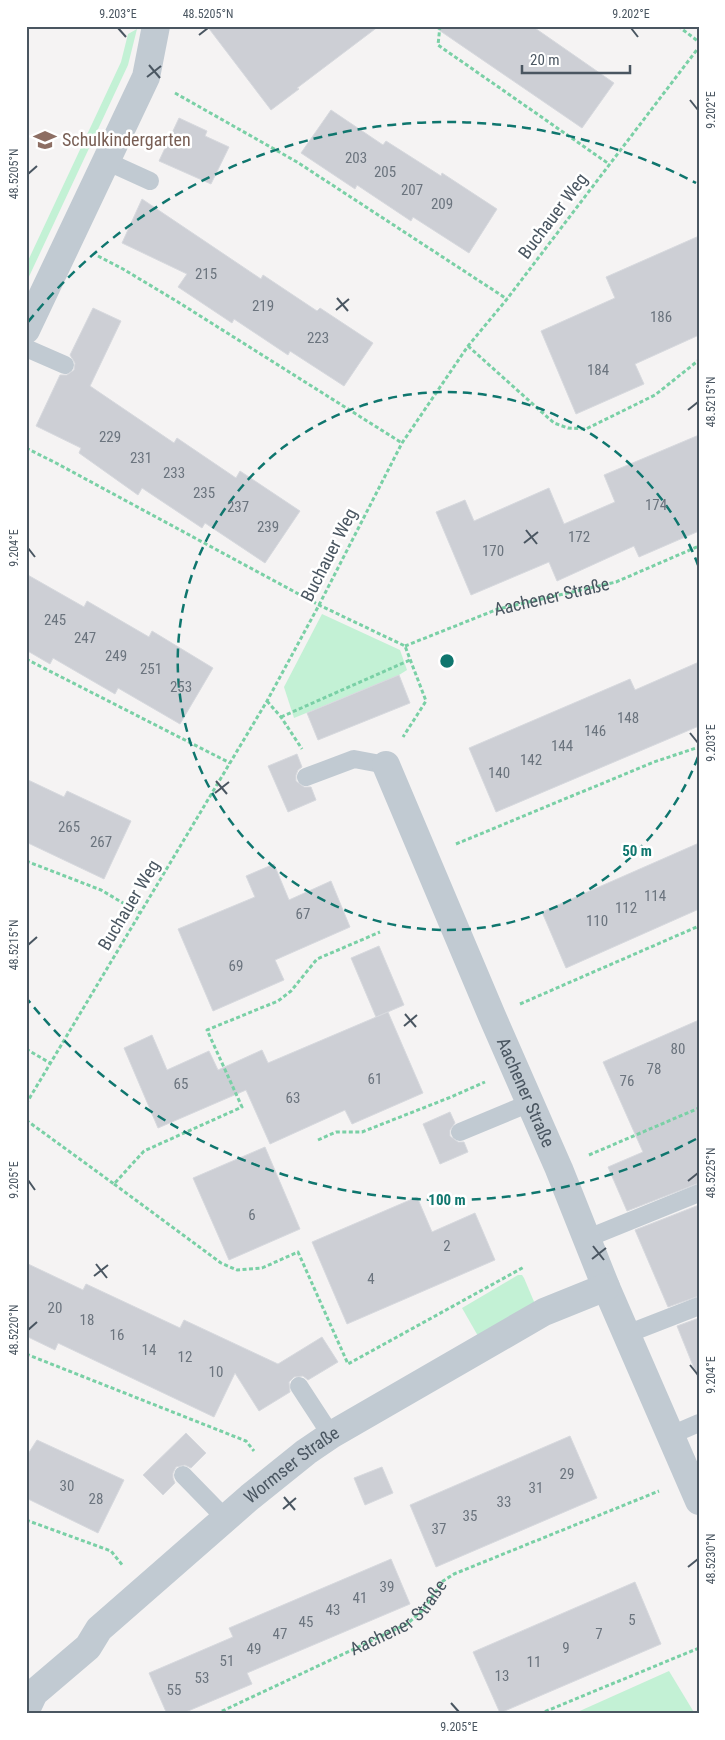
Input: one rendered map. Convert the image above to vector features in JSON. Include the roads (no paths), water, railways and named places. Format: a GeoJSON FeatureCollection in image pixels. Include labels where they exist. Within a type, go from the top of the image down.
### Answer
{"type":"FeatureCollection","features":[{"type":"Feature","properties":{"kind":"street"},"geometry":{"type":"LineString","coordinates":[[26,330],[146,77],[156,26]]}},
{"type":"Feature","properties":{"kind":"street","name":"Aachener Straße"},"geometry":{"type":"LineString","coordinates":[[386,765],[559,1169],[606,1287],[694,1489]]}},
{"type":"Feature","properties":{"kind":"street","name":"Wormser Straße"},"geometry":{"type":"LineString","coordinates":[[30,1701],[88,1647],[99,1629],[142,1591],[225,1518],[276,1476],[331,1435],[544,1312],[606,1287]]}},
{"type":"Feature","properties":{"kind":"lane"},"geometry":{"type":"LineString","coordinates":[[106,161],[150,181]]}},
{"type":"Feature","properties":{"kind":"lane"},"geometry":{"type":"LineString","coordinates":[[26,348],[65,365]]}},
{"type":"Feature","properties":{"kind":"lane"},"geometry":{"type":"LineString","coordinates":[[306,777],[354,759],[386,765]]}},
{"type":"Feature","properties":{"kind":"lane"},"geometry":{"type":"LineString","coordinates":[[460,1132],[530,1103]]}},
{"type":"Feature","properties":{"kind":"lane"},"geometry":{"type":"LineString","coordinates":[[588,1238],[699,1193]]}},
{"type":"Feature","properties":{"kind":"lane"},"geometry":{"type":"LineString","coordinates":[[627,1334],[699,1306]]}},
{"type":"Feature","properties":{"kind":"lane"},"geometry":{"type":"LineString","coordinates":[[299,1386],[331,1435]]}},
{"type":"Feature","properties":{"kind":"lane"},"geometry":{"type":"LineString","coordinates":[[671,1435],[699,1423]]}},
{"type":"Feature","properties":{"kind":"lane"},"geometry":{"type":"LineString","coordinates":[[183,1475],[225,1518]]}},
{"type":"Feature","properties":{"kind":"place","name":"Schulkindergarten"},"geometry":{"type":"Point","coordinates":[45,140]}}]}
